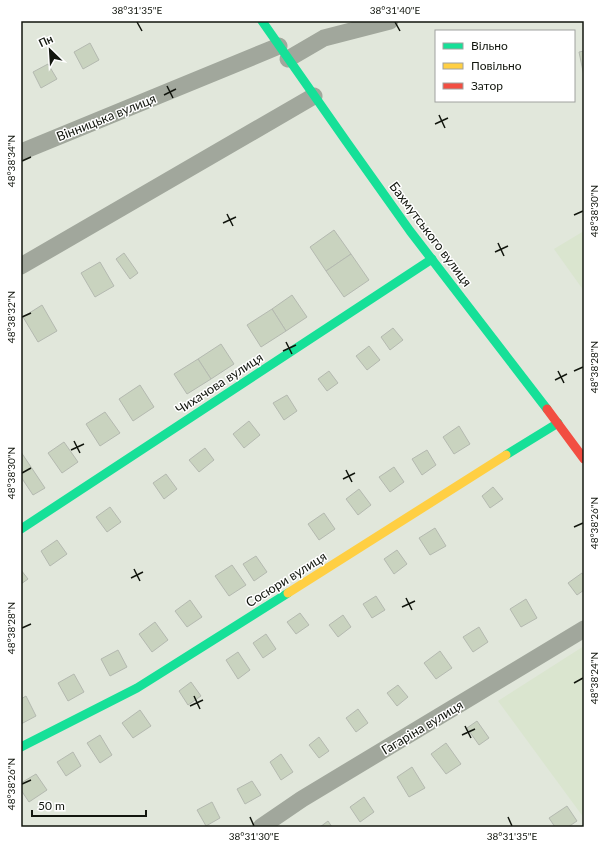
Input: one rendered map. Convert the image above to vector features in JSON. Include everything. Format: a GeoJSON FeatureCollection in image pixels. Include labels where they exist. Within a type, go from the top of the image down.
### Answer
{"type":"FeatureCollection","features":[{"type":"Feature","properties":{"kind":"street","name":"Бахмутського вулиця"},"geometry":{"type":"LineString","coordinates":[[262,21],[314,96],[432,259],[584,459]]}},
{"type":"Feature","properties":{"kind":"street","name":"Вінницька вулиця"},"geometry":{"type":"LineString","coordinates":[[21,152],[284,52],[324,38],[390,21]]}},
{"type":"Feature","properties":{"kind":"street"},"geometry":{"type":"LineString","coordinates":[[21,266],[314,96]]}},
{"type":"Feature","properties":{"kind":"street","name":"Чихачова вулиця"},"geometry":{"type":"LineString","coordinates":[[21,530],[432,259]]}},
{"type":"Feature","properties":{"kind":"street","name":"Сосюри вулиця"},"geometry":{"type":"LineString","coordinates":[[21,747],[137,688],[558,423]]}},
{"type":"Feature","properties":{"kind":"street","name":"Гагаріна вулиця"},"geometry":{"type":"LineString","coordinates":[[261,827],[302,799],[584,629]]}},
{"type":"Feature","properties":{"kind":"shaded area"},"geometry":{"type":"Polygon","coordinates":[[[584,231],[584,291],[554,249],[584,231]]]}},
{"type":"Feature","properties":{"kind":"shaded area"},"geometry":{"type":"Polygon","coordinates":[[[584,646],[584,818],[498,701],[584,646]]]}},
{"type":"Feature","properties":{"kind":"building"},"geometry":{"type":"Polygon","coordinates":[[[90,43],[99,60],[83,69],[74,52],[90,43]]]}},
{"type":"Feature","properties":{"kind":"building"},"geometry":{"type":"Polygon","coordinates":[[[584,51],[584,76],[579,52],[584,51]]]}},
{"type":"Feature","properties":{"kind":"building"},"geometry":{"type":"Polygon","coordinates":[[[48,64],[57,79],[41,88],[33,72],[48,64]]]}},
{"type":"Feature","properties":{"kind":"building"},"geometry":{"type":"Polygon","coordinates":[[[334,230],[351,254],[326,271],[310,247],[334,230]]]}},
{"type":"Feature","properties":{"kind":"building"},"geometry":{"type":"Polygon","coordinates":[[[124,253],[138,273],[130,279],[116,259],[124,253]]]}},
{"type":"Feature","properties":{"kind":"building"},"geometry":{"type":"Polygon","coordinates":[[[351,254],[369,280],[344,297],[326,271],[351,254]]]}},
{"type":"Feature","properties":{"kind":"building"},"geometry":{"type":"Polygon","coordinates":[[[100,262],[114,286],[95,297],[81,273],[100,262]]]}},
{"type":"Feature","properties":{"kind":"building"},"geometry":{"type":"Polygon","coordinates":[[[292,295],[307,317],[286,331],[272,309],[292,295]]]}},
{"type":"Feature","properties":{"kind":"building"},"geometry":{"type":"Polygon","coordinates":[[[42,305],[57,331],[38,342],[23,317],[42,305]]]}},
{"type":"Feature","properties":{"kind":"building"},"geometry":{"type":"Polygon","coordinates":[[[272,309],[286,331],[261,347],[247,325],[272,309]]]}},
{"type":"Feature","properties":{"kind":"building"},"geometry":{"type":"Polygon","coordinates":[[[393,328],[403,340],[390,350],[381,337],[393,328]]]}},
{"type":"Feature","properties":{"kind":"building"},"geometry":{"type":"Polygon","coordinates":[[[221,344],[234,364],[211,379],[198,359],[221,344]]]}},
{"type":"Feature","properties":{"kind":"building"},"geometry":{"type":"Polygon","coordinates":[[[369,346],[380,360],[367,370],[356,356],[369,346]]]}},
{"type":"Feature","properties":{"kind":"building"},"geometry":{"type":"Polygon","coordinates":[[[198,359],[211,379],[187,394],[174,374],[198,359]]]}},
{"type":"Feature","properties":{"kind":"building"},"geometry":{"type":"Polygon","coordinates":[[[329,371],[338,383],[327,391],[318,379],[329,371]]]}},
{"type":"Feature","properties":{"kind":"building"},"geometry":{"type":"Polygon","coordinates":[[[140,385],[154,407],[133,421],[119,399],[140,385]]]}},
{"type":"Feature","properties":{"kind":"building"},"geometry":{"type":"Polygon","coordinates":[[[287,395],[297,411],[284,420],[273,403],[287,395]]]}},
{"type":"Feature","properties":{"kind":"building"},"geometry":{"type":"Polygon","coordinates":[[[105,412],[120,433],[100,446],[86,424],[105,412]]]}},
{"type":"Feature","properties":{"kind":"building"},"geometry":{"type":"Polygon","coordinates":[[[249,421],[260,435],[244,448],[233,434],[249,421]]]}},
{"type":"Feature","properties":{"kind":"building"},"geometry":{"type":"Polygon","coordinates":[[[459,426],[470,444],[454,454],[443,437],[459,426]]]}},
{"type":"Feature","properties":{"kind":"building"},"geometry":{"type":"Polygon","coordinates":[[[64,442],[78,462],[62,473],[48,453],[64,442]]]}},
{"type":"Feature","properties":{"kind":"building"},"geometry":{"type":"Polygon","coordinates":[[[205,448],[214,460],[199,472],[189,460],[205,448]]]}},
{"type":"Feature","properties":{"kind":"building"},"geometry":{"type":"Polygon","coordinates":[[[427,450],[436,465],[422,475],[412,459],[427,450]]]}},
{"type":"Feature","properties":{"kind":"building"},"geometry":{"type":"Polygon","coordinates":[[[21,452],[45,488],[33,495],[21,477],[21,452]]]}},
{"type":"Feature","properties":{"kind":"building"},"geometry":{"type":"Polygon","coordinates":[[[394,467],[404,482],[390,492],[379,477],[394,467]]]}},
{"type":"Feature","properties":{"kind":"building"},"geometry":{"type":"Polygon","coordinates":[[[166,474],[177,489],[164,499],[153,483],[166,474]]]}},
{"type":"Feature","properties":{"kind":"building"},"geometry":{"type":"Polygon","coordinates":[[[493,487],[503,499],[490,508],[482,496],[493,487]]]}},
{"type":"Feature","properties":{"kind":"building"},"geometry":{"type":"Polygon","coordinates":[[[359,489],[371,505],[358,515],[346,499],[359,489]]]}},
{"type":"Feature","properties":{"kind":"building"},"geometry":{"type":"Polygon","coordinates":[[[110,507],[121,522],[107,532],[96,517],[110,507]]]}},
{"type":"Feature","properties":{"kind":"building"},"geometry":{"type":"Polygon","coordinates":[[[324,513],[335,529],[319,540],[308,524],[324,513]]]}},
{"type":"Feature","properties":{"kind":"building"},"geometry":{"type":"Polygon","coordinates":[[[435,528],[446,546],[430,555],[419,538],[435,528]]]}},
{"type":"Feature","properties":{"kind":"building"},"geometry":{"type":"Polygon","coordinates":[[[57,540],[67,554],[50,566],[41,551],[57,540]]]}},
{"type":"Feature","properties":{"kind":"building"},"geometry":{"type":"Polygon","coordinates":[[[397,550],[407,564],[394,574],[384,559],[397,550]]]}},
{"type":"Feature","properties":{"kind":"building"},"geometry":{"type":"Polygon","coordinates":[[[256,556],[267,572],[254,581],[243,564],[256,556]]]}},
{"type":"Feature","properties":{"kind":"building"},"geometry":{"type":"Polygon","coordinates":[[[232,565],[246,585],[229,596],[215,576],[232,565]]]}},
{"type":"Feature","properties":{"kind":"building"},"geometry":{"type":"Polygon","coordinates":[[[21,570],[28,579],[21,584],[21,570]]]}},
{"type":"Feature","properties":{"kind":"building"},"geometry":{"type":"Polygon","coordinates":[[[582,573],[584,576],[584,590],[577,595],[568,583],[582,573]]]}},
{"type":"Feature","properties":{"kind":"building"},"geometry":{"type":"Polygon","coordinates":[[[376,596],[385,610],[372,618],[363,604],[376,596]]]}},
{"type":"Feature","properties":{"kind":"building"},"geometry":{"type":"Polygon","coordinates":[[[526,599],[537,618],[521,627],[510,609],[526,599]]]}},
{"type":"Feature","properties":{"kind":"building"},"geometry":{"type":"Polygon","coordinates":[[[190,600],[202,617],[187,627],[175,611],[190,600]]]}},
{"type":"Feature","properties":{"kind":"building"},"geometry":{"type":"Polygon","coordinates":[[[300,613],[309,625],[296,634],[287,622],[300,613]]]}},
{"type":"Feature","properties":{"kind":"building"},"geometry":{"type":"Polygon","coordinates":[[[343,615],[351,627],[338,637],[329,625],[343,615]]]}},
{"type":"Feature","properties":{"kind":"building"},"geometry":{"type":"Polygon","coordinates":[[[155,622],[168,640],[152,652],[139,634],[155,622]]]}},
{"type":"Feature","properties":{"kind":"building"},"geometry":{"type":"Polygon","coordinates":[[[479,627],[488,642],[473,652],[463,637],[479,627]]]}},
{"type":"Feature","properties":{"kind":"building"},"geometry":{"type":"Polygon","coordinates":[[[266,634],[276,649],[263,658],[253,643],[266,634]]]}},
{"type":"Feature","properties":{"kind":"building"},"geometry":{"type":"Polygon","coordinates":[[[118,650],[127,667],[110,676],[101,659],[118,650]]]}},
{"type":"Feature","properties":{"kind":"building"},"geometry":{"type":"Polygon","coordinates":[[[440,651],[452,668],[436,679],[424,663],[440,651]]]}},
{"type":"Feature","properties":{"kind":"building"},"geometry":{"type":"Polygon","coordinates":[[[238,652],[250,670],[238,679],[226,660],[238,652]]]}},
{"type":"Feature","properties":{"kind":"building"},"geometry":{"type":"Polygon","coordinates":[[[74,674],[84,692],[68,701],[58,683],[74,674]]]}},
{"type":"Feature","properties":{"kind":"building"},"geometry":{"type":"Polygon","coordinates":[[[191,682],[201,696],[188,705],[179,691],[191,682]]]}},
{"type":"Feature","properties":{"kind":"building"},"geometry":{"type":"Polygon","coordinates":[[[398,685],[408,697],[397,706],[387,693],[398,685]]]}},
{"type":"Feature","properties":{"kind":"building"},"geometry":{"type":"Polygon","coordinates":[[[26,696],[36,716],[21,724],[21,699],[26,696]]]}},
{"type":"Feature","properties":{"kind":"building"},"geometry":{"type":"Polygon","coordinates":[[[358,709],[368,723],[356,732],[346,718],[358,709]]]}},
{"type":"Feature","properties":{"kind":"building"},"geometry":{"type":"Polygon","coordinates":[[[140,710],[151,726],[133,738],[122,723],[140,710]]]}},
{"type":"Feature","properties":{"kind":"building"},"geometry":{"type":"Polygon","coordinates":[[[477,721],[489,738],[479,745],[467,728],[477,721]]]}},
{"type":"Feature","properties":{"kind":"building"},"geometry":{"type":"Polygon","coordinates":[[[100,735],[112,755],[100,763],[87,743],[100,735]]]}},
{"type":"Feature","properties":{"kind":"building"},"geometry":{"type":"Polygon","coordinates":[[[319,737],[329,751],[319,758],[309,745],[319,737]]]}},
{"type":"Feature","properties":{"kind":"building"},"geometry":{"type":"Polygon","coordinates":[[[446,743],[461,764],[446,774],[431,754],[446,743]]]}},
{"type":"Feature","properties":{"kind":"building"},"geometry":{"type":"Polygon","coordinates":[[[73,752],[81,766],[66,776],[57,762],[73,752]]]}},
{"type":"Feature","properties":{"kind":"building"},"geometry":{"type":"Polygon","coordinates":[[[281,754],[293,772],[281,780],[270,762],[281,754]]]}},
{"type":"Feature","properties":{"kind":"building"},"geometry":{"type":"Polygon","coordinates":[[[412,767],[425,788],[409,797],[397,777],[412,767]]]}},
{"type":"Feature","properties":{"kind":"building"},"geometry":{"type":"Polygon","coordinates":[[[36,774],[47,790],[29,802],[21,790],[21,783],[36,774]]]}},
{"type":"Feature","properties":{"kind":"building"},"geometry":{"type":"Polygon","coordinates":[[[252,781],[261,795],[245,804],[237,789],[252,781]]]}},
{"type":"Feature","properties":{"kind":"building"},"geometry":{"type":"Polygon","coordinates":[[[364,797],[374,812],[360,822],[350,807],[364,797]]]}},
{"type":"Feature","properties":{"kind":"building"},"geometry":{"type":"Polygon","coordinates":[[[212,802],[220,818],[206,826],[197,810],[212,802]]]}},
{"type":"Feature","properties":{"kind":"building"},"geometry":{"type":"Polygon","coordinates":[[[567,806],[577,821],[568,827],[555,827],[549,818],[567,806]]]}},
{"type":"Feature","properties":{"kind":"building"},"geometry":{"type":"Polygon","coordinates":[[[328,821],[332,827],[320,827],[328,821]]]}},
{"type":"Feature","properties":{"kind":"traffic: fast"},"geometry":{"type":"LineString","coordinates":[[262,21],[410,231],[547,409]]}},
{"type":"Feature","properties":{"kind":"traffic: fast"},"geometry":{"type":"LineString","coordinates":[[21,529],[432,259]]}},
{"type":"Feature","properties":{"kind":"traffic: fast"},"geometry":{"type":"LineString","coordinates":[[506,455],[558,423]]}},
{"type":"Feature","properties":{"kind":"traffic: fast"},"geometry":{"type":"LineString","coordinates":[[21,747],[137,688],[288,593]]}},
{"type":"Feature","properties":{"kind":"traffic: slow"},"geometry":{"type":"LineString","coordinates":[[288,593],[506,455]]}},
{"type":"Feature","properties":{"kind":"traffic: jam"},"geometry":{"type":"LineString","coordinates":[[547,409],[584,459]]}}]}
